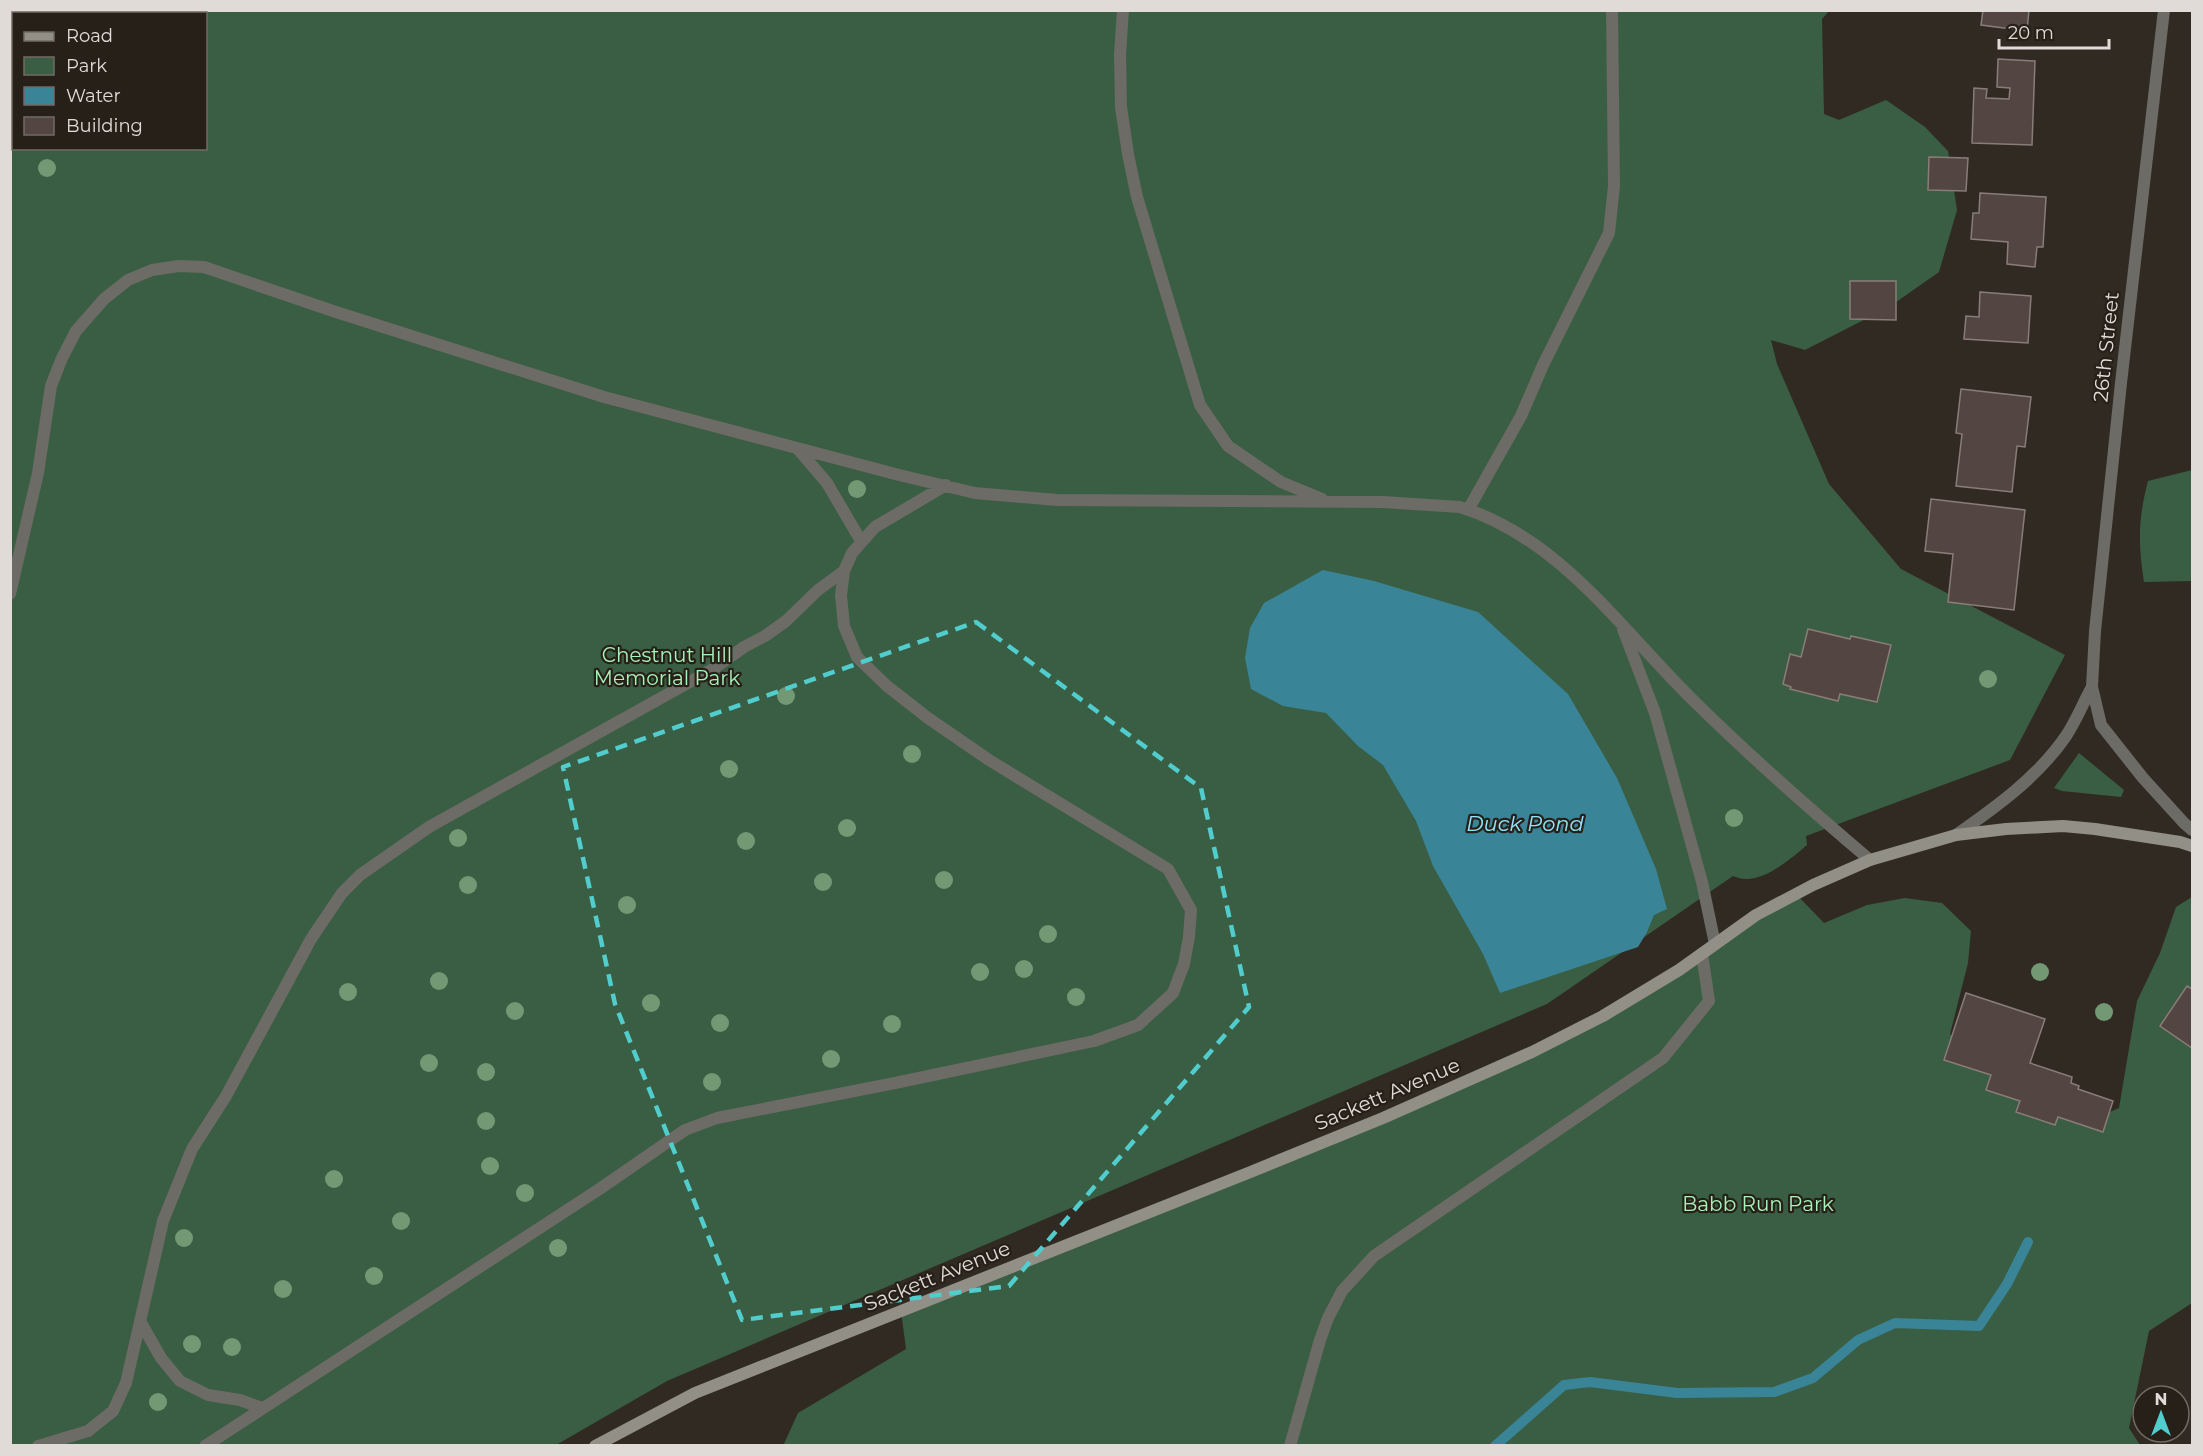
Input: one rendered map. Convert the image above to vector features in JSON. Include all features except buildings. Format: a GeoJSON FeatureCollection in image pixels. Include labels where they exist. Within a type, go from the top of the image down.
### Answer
{"type":"FeatureCollection","features":[{"type":"Feature","properties":{"kind":"street"},"geometry":{"type":"LineString","coordinates":[[1123,10],[1120,55],[1121,107],[1130,165],[1137,198],[1200,405],[1228,446],[1281,482],[1329,502]]}},
{"type":"Feature","properties":{"kind":"street"},"geometry":{"type":"LineString","coordinates":[[1468,510],[1521,416],[1543,365],[1609,233],[1614,186],[1612,10]]}},
{"type":"Feature","properties":{"kind":"street","name":"26th Street"},"geometry":{"type":"LineString","coordinates":[[2164,10],[2121,383],[2092,687],[2101,725],[2143,778],[2193,830]]}},
{"type":"Feature","properties":{"kind":"street"},"geometry":{"type":"LineString","coordinates":[[10,594],[38,473],[51,386],[76,331],[93,309],[128,280],[152,270],[179,266],[204,267],[604,397],[899,476],[975,493],[1057,501],[1383,502],[1460,507],[1497,521],[1550,554],[1620,621],[1696,704],[1870,860]]}},
{"type":"Feature","properties":{"kind":"street"},"geometry":{"type":"LineString","coordinates":[[798,448],[827,483],[861,542]]}},
{"type":"Feature","properties":{"kind":"street"},"geometry":{"type":"LineString","coordinates":[[205,1446],[601,1188],[685,1130],[717,1118],[1094,1041],[1138,1025],[1173,993],[1184,964],[1191,910],[1168,869],[989,759],[928,718],[887,686],[857,657],[844,626],[842,595],[844,571],[852,553],[875,527],[946,485]]}},
{"type":"Feature","properties":{"kind":"street"},"geometry":{"type":"LineString","coordinates":[[38,1446],[88,1431],[113,1411],[126,1383],[163,1221],[192,1149],[226,1095],[311,939],[342,893],[360,875],[429,827],[714,669],[744,646],[765,636],[786,621],[818,590],[844,571]]}},
{"type":"Feature","properties":{"kind":"street"},"geometry":{"type":"LineString","coordinates":[[1620,621],[1655,713],[1702,882],[1715,944]]}},
{"type":"Feature","properties":{"kind":"street","name":"26th Street"},"geometry":{"type":"LineString","coordinates":[[1956,835],[1991,810],[2034,774],[2066,736],[2092,687]]}},
{"type":"Feature","properties":{"kind":"street","name":"Sackett Avenue"},"geometry":{"type":"LineString","coordinates":[[595,1446],[696,1393],[1263,1167],[1383,1118],[1532,1052],[1603,1016],[1702,954],[1756,915],[1813,885],[1870,860],[1956,835],[2063,826],[2096,829],[2193,846]]}},
{"type":"Feature","properties":{"kind":"street"},"geometry":{"type":"LineString","coordinates":[[1290,1446],[1320,1340],[1342,1291],[1374,1256],[1663,1058],[1709,1001],[1702,954]]}},
{"type":"Feature","properties":{"kind":"street"},"geometry":{"type":"LineString","coordinates":[[140,1321],[161,1358],[180,1381],[208,1395],[240,1400],[262,1408]]}},
{"type":"Feature","properties":{"kind":"highlighted area"},"geometry":{"type":"Polygon","coordinates":[[[976,622],[1201,788],[1249,1007],[1009,1286],[742,1320],[615,1004],[563,767],[976,622]]]}},
{"type":"Feature","properties":{"kind":"green space","name":"Chestnut Hill Memorial Park"},"geometry":{"type":"Polygon","coordinates":[[[10,11],[1829,11],[1822,19],[1824,114],[1839,120],[1886,100],[1925,127],[1948,151],[1957,210],[1939,272],[1889,307],[1805,350],[1771,340],[1777,364],[1829,484],[1901,569],[2065,655],[2010,760],[1806,836],[1807,845],[1782,865],[1762,876],[1743,879],[1733,876],[1547,1004],[667,1381],[556,1445],[11,1445],[10,11]]]}},
{"type":"Feature","properties":{"kind":"green space"},"geometry":{"type":"Polygon","coordinates":[[[2192,470],[2192,581],[2144,582],[2140,531],[2142,507],[2148,481],[2192,470]]]}},
{"type":"Feature","properties":{"kind":"green space"},"geometry":{"type":"Polygon","coordinates":[[[2079,753],[2124,790],[2121,797],[2062,791],[2054,788],[2079,753]]]}},
{"type":"Feature","properties":{"kind":"green space","name":"Babb Run Park"},"geometry":{"type":"Polygon","coordinates":[[[1796,894],[1824,923],[1867,905],[1905,898],[1942,903],[1971,931],[1968,963],[1950,1034],[2032,1113],[2085,1123],[2119,1108],[2137,1001],[2160,953],[2176,907],[2192,897],[2192,1303],[2149,1331],[2138,1384],[2131,1384],[2129,1428],[2131,1444],[2140,1445],[783,1446],[798,1413],[906,1349],[901,1311],[1532,1052],[1796,894]]]}},
{"type":"Feature","properties":{"kind":"water","name":"Duck Pond"},"geometry":{"type":"Polygon","coordinates":[[[1323,570],[1374,581],[1478,612],[1568,694],[1617,778],[1656,869],[1667,909],[1654,915],[1638,947],[1500,993],[1483,954],[1433,866],[1416,821],[1383,765],[1358,746],[1326,713],[1283,706],[1251,689],[1245,658],[1250,628],[1264,603],[1323,570]]]}},
{"type":"Feature","properties":{"kind":"waterway"},"geometry":{"type":"LineString","coordinates":[[1495,1446],[1564,1385],[1590,1382],[1677,1393],[1774,1392],[1813,1378],[1858,1340],[1895,1323],[1979,1326],[2007,1284],[2028,1242]]}}]}
